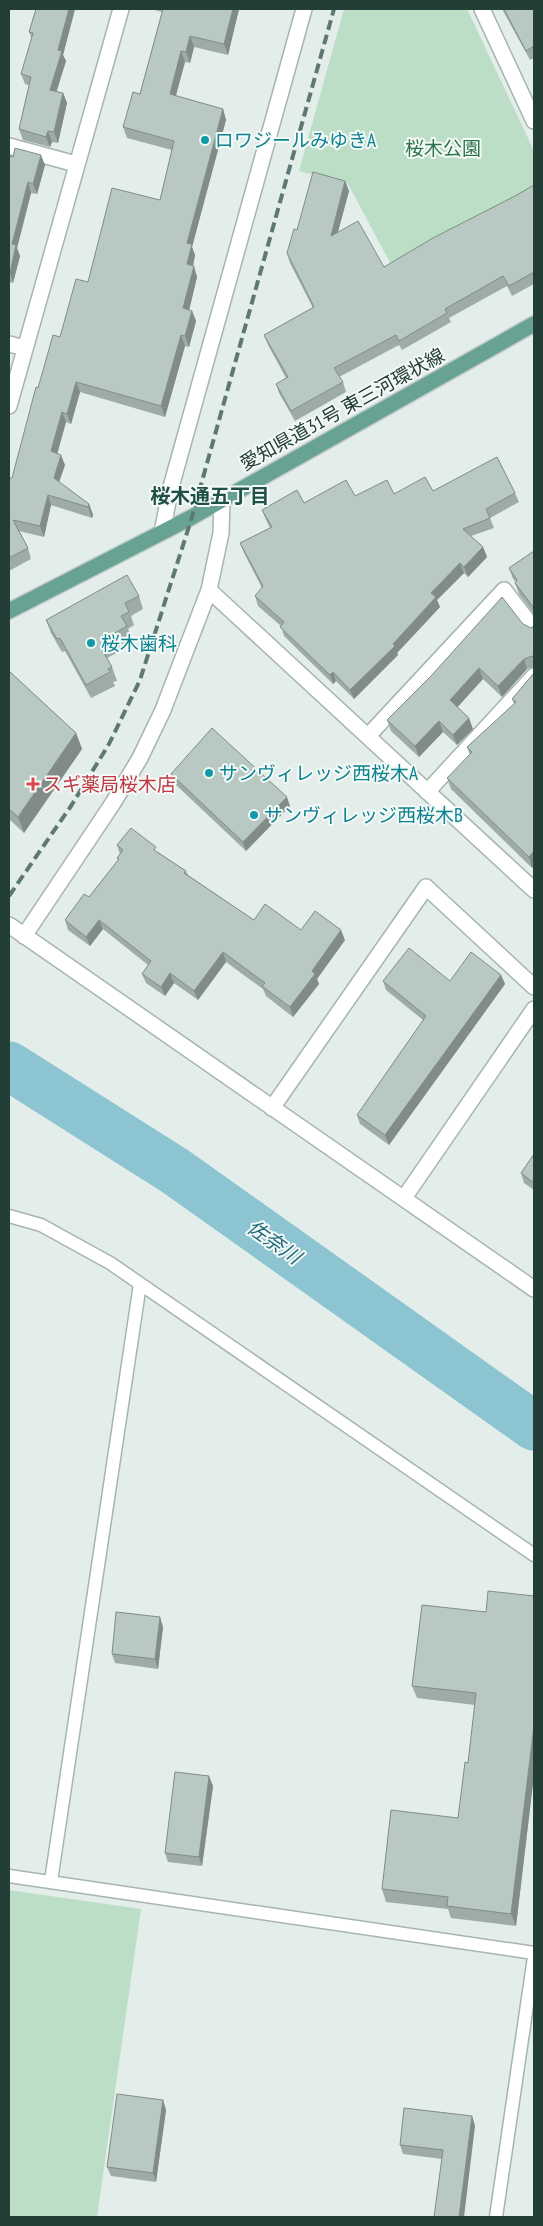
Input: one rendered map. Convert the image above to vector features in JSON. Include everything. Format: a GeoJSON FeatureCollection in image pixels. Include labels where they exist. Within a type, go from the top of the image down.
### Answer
{"type":"FeatureCollection","features":[{"type":"Feature","properties":{"kind":"main road","name":"愛知県道31号 東三河環状線"},"geometry":{"type":"LineString","coordinates":[[9,611],[192,518],[534,324]]}},
{"type":"Feature","properties":{"kind":"street"},"geometry":{"type":"LineString","coordinates":[[9,406],[121,9]]}},
{"type":"Feature","properties":{"kind":"street"},"geometry":{"type":"LineString","coordinates":[[162,532],[171,487],[304,9]]}},
{"type":"Feature","properties":{"kind":"street"},"geometry":{"type":"LineString","coordinates":[[482,9],[534,121]]}},
{"type":"Feature","properties":{"kind":"street"},"geometry":{"type":"LineString","coordinates":[[9,146],[76,164]]}},
{"type":"Feature","properties":{"kind":"street"},"geometry":{"type":"LineString","coordinates":[[9,344],[25,348]]}},
{"type":"Feature","properties":{"kind":"street"},"geometry":{"type":"LineString","coordinates":[[24,936],[140,758],[185,655],[209,590],[221,533],[222,500]]}},
{"type":"Feature","properties":{"kind":"street"},"geometry":{"type":"LineString","coordinates":[[209,590],[534,890]]}},
{"type":"Feature","properties":{"kind":"street"},"geometry":{"type":"LineString","coordinates":[[368,736],[504,590],[534,629]]}},
{"type":"Feature","properties":{"kind":"street"},"geometry":{"type":"LineString","coordinates":[[427,792],[534,676]]}},
{"type":"Feature","properties":{"kind":"street"},"geometry":{"type":"LineString","coordinates":[[272,1108],[426,887],[534,987]]}},
{"type":"Feature","properties":{"kind":"street"},"geometry":{"type":"LineString","coordinates":[[9,925],[534,1289]]}},
{"type":"Feature","properties":{"kind":"street"},"geometry":{"type":"LineString","coordinates":[[404,1198],[534,1009]]}},
{"type":"Feature","properties":{"kind":"lane"},"geometry":{"type":"LineString","coordinates":[[9,1216],[41,1226],[110,1263],[534,1555]]}},
{"type":"Feature","properties":{"kind":"lane"},"geometry":{"type":"LineString","coordinates":[[51,1881],[140,1284]]}},
{"type":"Feature","properties":{"kind":"lane"},"geometry":{"type":"LineString","coordinates":[[9,1876],[534,1953]]}},
{"type":"Feature","properties":{"kind":"lane"},"geometry":{"type":"LineString","coordinates":[[496,2217],[528,2041],[534,1957]]}},
{"type":"Feature","properties":{"kind":"green space","name":"桜木公園"},"geometry":{"type":"Polygon","coordinates":[[[344,9],[467,9],[534,151],[534,192],[393,268],[348,184],[299,171],[344,9]]]}},
{"type":"Feature","properties":{"kind":"green space"},"geometry":{"type":"Polygon","coordinates":[[[9,1890],[141,1909],[97,2217],[9,2217],[9,1890]]]}},
{"type":"Feature","properties":{"kind":"building"},"geometry":{"type":"Polygon","coordinates":[[[36,9],[69,9],[58,50],[62,51],[50,90],[63,93],[54,132],[48,131],[46,137],[19,129],[31,77],[21,74],[33,33],[29,32],[36,9]]]}},
{"type":"Feature","properties":{"kind":"building"},"geometry":{"type":"Polygon","coordinates":[[[163,9],[233,9],[224,44],[190,36],[186,52],[181,51],[170,94],[223,109],[187,243],[192,244],[187,264],[194,266],[183,308],[192,311],[185,336],[181,335],[161,406],[76,382],[67,414],[62,412],[51,451],[61,455],[54,478],[89,504],[88,507],[48,495],[40,526],[13,520],[28,548],[9,558],[9,478],[12,478],[36,387],[38,388],[53,335],[60,337],[76,279],[88,282],[112,188],[160,200],[174,141],[123,127],[133,92],[140,94],[163,9]]]}},
{"type":"Feature","properties":{"kind":"building"},"geometry":{"type":"Polygon","coordinates":[[[504,9],[534,9],[534,46],[526,51],[504,9]]]}},
{"type":"Feature","properties":{"kind":"building"},"geometry":{"type":"Polygon","coordinates":[[[15,148],[41,155],[33,184],[28,182],[12,244],[16,245],[10,273],[9,156],[13,157],[15,148]]]}},
{"type":"Feature","properties":{"kind":"building"},"geometry":{"type":"Polygon","coordinates":[[[313,172],[345,181],[331,236],[358,221],[384,267],[433,238],[534,185],[534,272],[509,286],[503,276],[445,309],[447,313],[399,341],[396,335],[334,368],[343,382],[291,411],[276,384],[288,377],[264,335],[314,307],[287,253],[294,229],[297,230],[313,172]]]}},
{"type":"Feature","properties":{"kind":"building"},"geometry":{"type":"Polygon","coordinates":[[[497,457],[515,493],[486,509],[490,518],[463,529],[483,547],[464,567],[460,563],[431,593],[436,597],[393,644],[395,646],[350,690],[333,672],[330,675],[280,627],[284,622],[255,596],[263,586],[240,543],[272,527],[262,510],[297,490],[304,503],[346,480],[355,496],[387,480],[394,494],[425,477],[433,491],[497,457]]]}},
{"type":"Feature","properties":{"kind":"building"},"geometry":{"type":"Polygon","coordinates":[[[534,551],[534,608],[515,583],[517,580],[509,568],[534,551]]]}},
{"type":"Feature","properties":{"kind":"building","name":"桜木歯科"},"geometry":{"type":"Polygon","coordinates":[[[127,575],[139,596],[125,603],[129,612],[121,616],[127,626],[115,633],[117,636],[100,646],[112,667],[108,669],[110,672],[86,685],[60,638],[57,639],[46,620],[127,575]]]}},
{"type":"Feature","properties":{"kind":"building"},"geometry":{"type":"Polygon","coordinates":[[[502,597],[523,624],[531,628],[534,626],[534,657],[524,659],[498,686],[479,668],[450,700],[469,718],[453,735],[439,721],[415,746],[387,720],[431,676],[502,597]]]}},
{"type":"Feature","properties":{"kind":"building","name":"スギ薬局桜木店"},"geometry":{"type":"Polygon","coordinates":[[[9,671],[76,733],[18,817],[9,809],[9,671]]]}},
{"type":"Feature","properties":{"kind":"building"},"geometry":{"type":"Polygon","coordinates":[[[534,673],[534,851],[529,857],[447,778],[472,752],[467,747],[516,702],[512,699],[534,673]]]}},
{"type":"Feature","properties":{"kind":"building"},"geometry":{"type":"Polygon","coordinates":[[[212,728],[287,797],[243,842],[171,774],[212,728]]]}},
{"type":"Feature","properties":{"kind":"building"},"geometry":{"type":"Polygon","coordinates":[[[131,828],[156,847],[154,850],[186,871],[184,873],[254,920],[265,904],[301,930],[315,911],[341,930],[312,971],[315,974],[290,1007],[262,986],[265,983],[223,952],[194,991],[170,973],[161,987],[142,974],[151,961],[99,920],[86,937],[65,920],[84,894],[89,897],[119,859],[117,858],[123,850],[117,845],[131,828]]]}},
{"type":"Feature","properties":{"kind":"building"},"geometry":{"type":"Polygon","coordinates":[[[409,948],[450,981],[471,952],[501,975],[385,1135],[357,1115],[426,1016],[383,981],[409,948]]]}},
{"type":"Feature","properties":{"kind":"building"},"geometry":{"type":"Polygon","coordinates":[[[534,1154],[534,1183],[521,1173],[534,1154]]]}},
{"type":"Feature","properties":{"kind":"building"},"geometry":{"type":"Polygon","coordinates":[[[488,1591],[534,1596],[534,1726],[511,1914],[447,1906],[448,1897],[382,1889],[391,1810],[458,1818],[465,1762],[468,1763],[476,1693],[412,1686],[422,1605],[486,1612],[488,1591]]]}},
{"type":"Feature","properties":{"kind":"building"},"geometry":{"type":"Polygon","coordinates":[[[116,1612],[160,1617],[155,1659],[112,1654],[116,1612]]]}},
{"type":"Feature","properties":{"kind":"building"},"geometry":{"type":"Polygon","coordinates":[[[175,1772],[209,1776],[199,1857],[165,1853],[175,1772]]]}},
{"type":"Feature","properties":{"kind":"building"},"geometry":{"type":"Polygon","coordinates":[[[117,2094],[163,2100],[153,2173],[107,2167],[117,2094]]]}},
{"type":"Feature","properties":{"kind":"building"},"geometry":{"type":"Polygon","coordinates":[[[404,2108],[472,2116],[459,2217],[434,2217],[443,2150],[400,2145],[404,2108]]]}},
{"type":"Feature","properties":{"kind":"waterway","name":"佐奈川"},"geometry":{"type":"LineString","coordinates":[[9,1066],[175,1171],[534,1426]]}},
{"type":"Feature","properties":{"kind":"railway"},"geometry":{"type":"LineString","coordinates":[[9,896],[71,806],[109,744],[140,680],[192,517],[334,9]]}},
{"type":"Feature","properties":{"kind":"place","name":"ロワジールみゆきA"},"geometry":{"type":"Point","coordinates":[205,140]}},
{"type":"Feature","properties":{"kind":"place","name":"桜木歯科"},"geometry":{"type":"Point","coordinates":[91,643]}},
{"type":"Feature","properties":{"kind":"place","name":"サンヴィレッジ西桜木A"},"geometry":{"type":"Point","coordinates":[209,773]}},
{"type":"Feature","properties":{"kind":"place","name":"スギ薬局桜木店"},"geometry":{"type":"Point","coordinates":[33,784]}},
{"type":"Feature","properties":{"kind":"place","name":"サンヴィレッジ西桜木B"},"geometry":{"type":"Point","coordinates":[254,815]}},
{"type":"Feature","properties":{"kind":"district","name":"桜木通五丁目"},"geometry":{"type":"Point","coordinates":[210,496]}}]}
